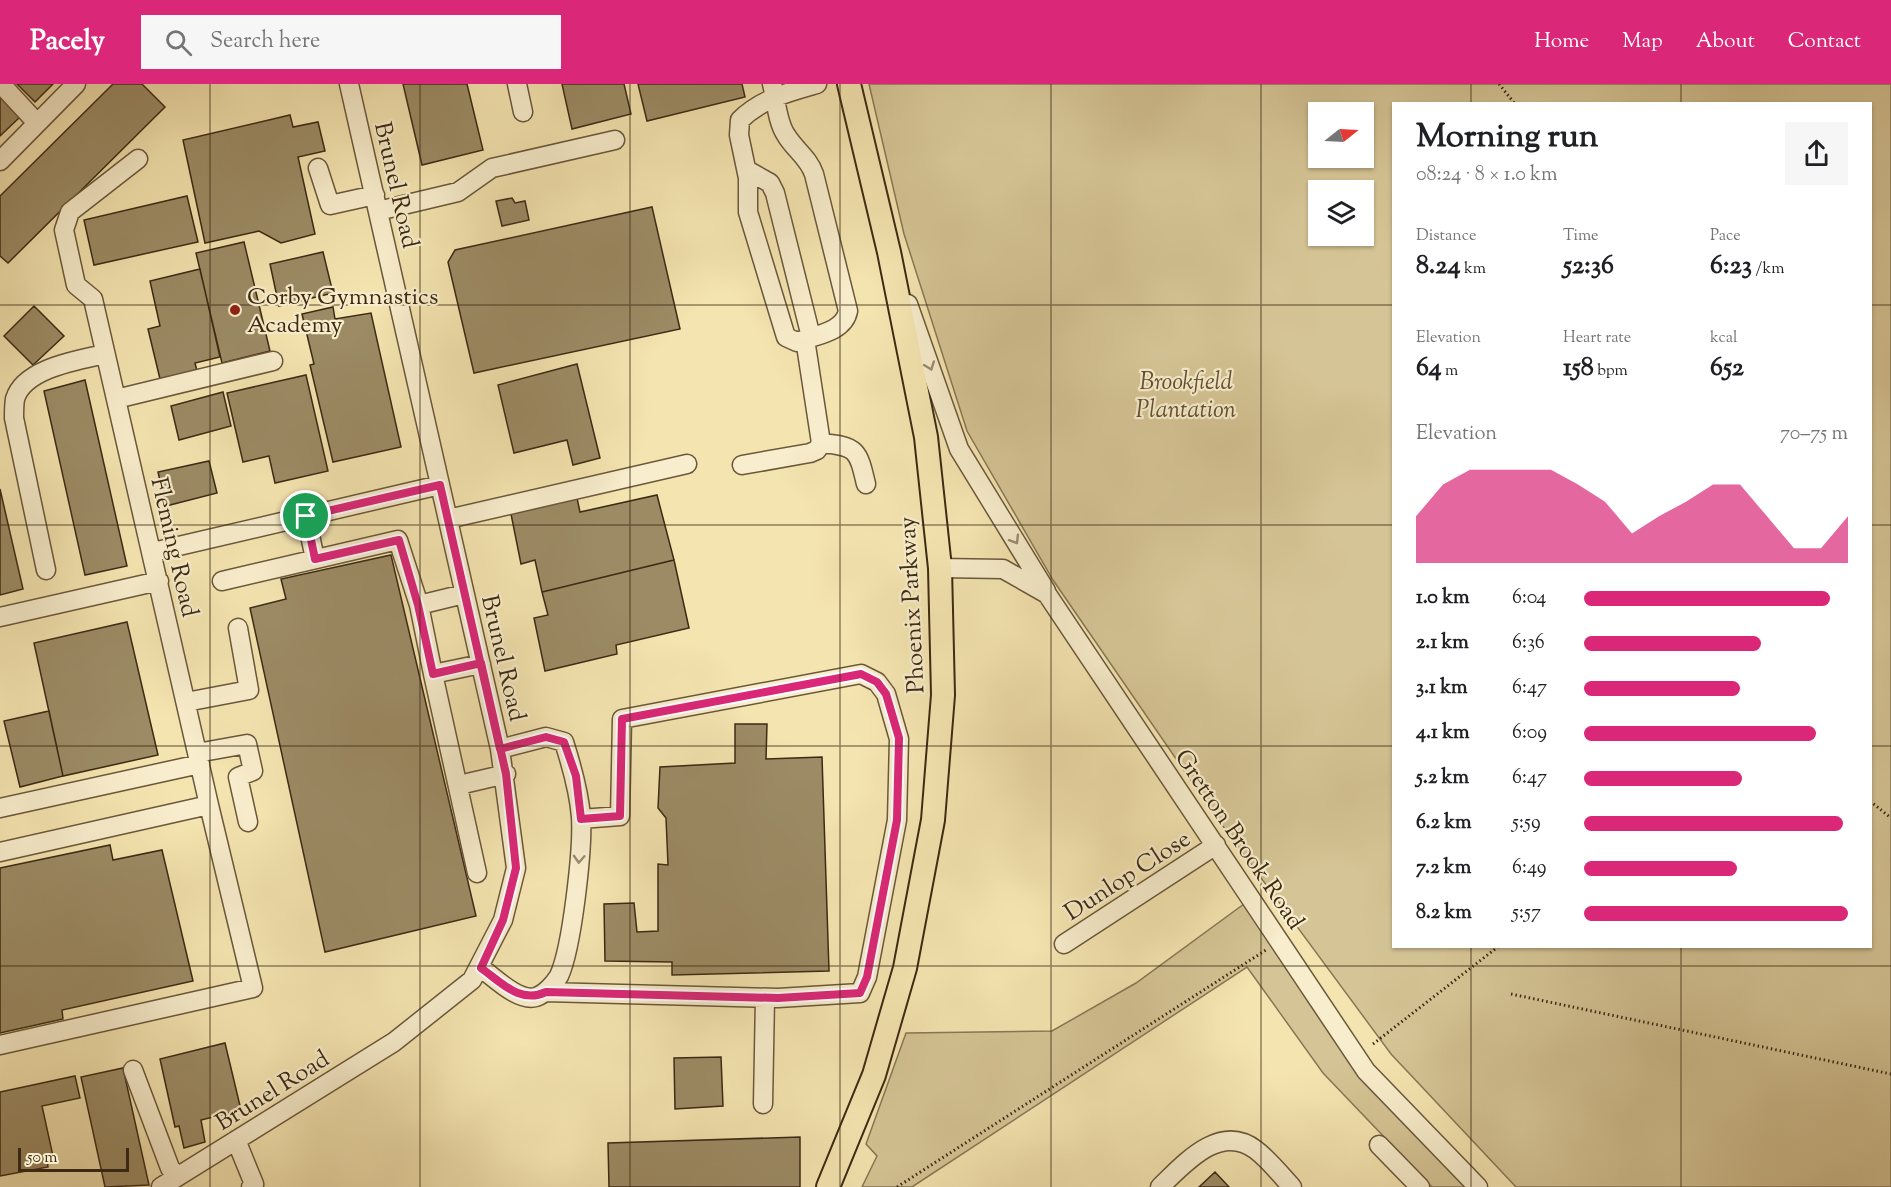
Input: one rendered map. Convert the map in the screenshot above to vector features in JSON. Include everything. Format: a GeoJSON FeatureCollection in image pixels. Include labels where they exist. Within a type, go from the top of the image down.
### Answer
{"type":"FeatureCollection","features":[{"type":"Feature","properties":{"kind":"main road","name":"Phoenix Parkway"},"geometry":{"type":"LineString","coordinates":[[828,1187],[874,1075],[905,968],[933,820],[943,696],[940,568],[926,437],[889,252],[849,84]]}},
{"type":"Feature","properties":{"kind":"street"},"geometry":{"type":"LineString","coordinates":[[1,84],[37,123]]}},
{"type":"Feature","properties":{"kind":"street"},"geometry":{"type":"LineString","coordinates":[[0,161],[76,84]]}},
{"type":"Feature","properties":{"kind":"street","name":"Brunel Road"},"geometry":{"type":"LineString","coordinates":[[161,1187],[394,1042],[472,980],[481,968],[503,920],[516,868],[506,774],[349,84]]}},
{"type":"Feature","properties":{"kind":"street"},"geometry":{"type":"LineString","coordinates":[[517,84],[523,112]]}},
{"type":"Feature","properties":{"kind":"street"},"geometry":{"type":"LineString","coordinates":[[774,90],[784,134],[810,162],[847,296],[846,321],[840,327],[797,342],[786,337],[748,212],[747,170],[739,135],[740,120],[774,90],[817,84]]}},
{"type":"Feature","properties":{"kind":"street"},"geometry":{"type":"LineString","coordinates":[[318,168],[330,205],[376,203],[458,192],[492,168],[615,140]]}},
{"type":"Feature","properties":{"kind":"street","name":"Fleming Road"},"geometry":{"type":"LineString","coordinates":[[0,1045],[253,988],[93,299],[76,285],[64,230],[70,212],[138,159]]}},
{"type":"Feature","properties":{"kind":"street"},"geometry":{"type":"LineString","coordinates":[[747,170],[770,183],[775,193],[808,338],[821,443]]}},
{"type":"Feature","properties":{"kind":"street"},"geometry":{"type":"LineString","coordinates":[[889,252],[959,449],[1047,594]]}},
{"type":"Feature","properties":{"kind":"street"},"geometry":{"type":"LineString","coordinates":[[46,570],[14,418],[15,398],[25,383],[40,374],[63,363],[105,354]]}},
{"type":"Feature","properties":{"kind":"street"},"geometry":{"type":"LineString","coordinates":[[116,399],[273,362]]}},
{"type":"Feature","properties":{"kind":"street"},"geometry":{"type":"LineString","coordinates":[[742,465],[810,453],[821,443]]}},
{"type":"Feature","properties":{"kind":"street"},"geometry":{"type":"LineString","coordinates":[[821,443],[852,448],[859,455],[866,484]]}},
{"type":"Feature","properties":{"kind":"street"},"geometry":{"type":"LineString","coordinates":[[448,519],[687,464]]}},
{"type":"Feature","properties":{"kind":"street"},"geometry":{"type":"LineString","coordinates":[[153,552],[440,485]]}},
{"type":"Feature","properties":{"kind":"street"},"geometry":{"type":"LineString","coordinates":[[306,516],[315,559]]}},
{"type":"Feature","properties":{"kind":"street"},"geometry":{"type":"LineString","coordinates":[[222,581],[399,540],[418,605],[477,873]]}},
{"type":"Feature","properties":{"kind":"street","name":"Gretton Brook Road"},"geometry":{"type":"LineString","coordinates":[[940,568],[1003,569],[1047,594],[1366,1071],[1478,1187]]}},
{"type":"Feature","properties":{"kind":"street"},"geometry":{"type":"LineString","coordinates":[[0,617],[159,581]]}},
{"type":"Feature","properties":{"kind":"street"},"geometry":{"type":"LineString","coordinates":[[418,605],[464,594]]}},
{"type":"Feature","properties":{"kind":"street"},"geometry":{"type":"LineString","coordinates":[[186,702],[249,690],[238,628]]}},
{"type":"Feature","properties":{"kind":"street"},"geometry":{"type":"LineString","coordinates":[[433,674],[481,663]]}},
{"type":"Feature","properties":{"kind":"street"},"geometry":{"type":"LineString","coordinates":[[546,992],[765,998],[860,993],[867,977],[897,820],[899,738],[886,694],[877,682],[861,674],[622,719],[620,816],[581,819]]}},
{"type":"Feature","properties":{"kind":"street"},"geometry":{"type":"LineString","coordinates":[[481,968],[517,993],[534,998],[546,992],[559,975],[578,878],[581,819],[576,776],[564,742],[546,737],[500,749]]}},
{"type":"Feature","properties":{"kind":"street"},"geometry":{"type":"LineString","coordinates":[[0,808],[199,759],[247,744],[253,771],[238,777],[248,822]]}},
{"type":"Feature","properties":{"kind":"street"},"geometry":{"type":"LineString","coordinates":[[459,785],[506,774]]}},
{"type":"Feature","properties":{"kind":"street"},"geometry":{"type":"LineString","coordinates":[[0,852],[209,805]]}},
{"type":"Feature","properties":{"kind":"street","name":"Dunlop Close"},"geometry":{"type":"LineString","coordinates":[[1064,944],[1216,845]]}},
{"type":"Feature","properties":{"kind":"street"},"geometry":{"type":"LineString","coordinates":[[763,1104],[765,998]]}},
{"type":"Feature","properties":{"kind":"street"},"geometry":{"type":"LineString","coordinates":[[133,1070],[170,1168],[178,1176]]}},
{"type":"Feature","properties":{"kind":"street"},"geometry":{"type":"LineString","coordinates":[[236,1140],[254,1186]]}},
{"type":"Feature","properties":{"kind":"street"},"geometry":{"type":"LineString","coordinates":[[1160,1187],[1201,1149],[1220,1142],[1239,1142],[1255,1149],[1292,1187]]}},
{"type":"Feature","properties":{"kind":"street"},"geometry":{"type":"LineString","coordinates":[[1379,1145],[1420,1187]]}},
{"type":"Feature","properties":{"kind":"path"},"geometry":{"type":"LineString","coordinates":[[1499,84],[1513,102]]}},
{"type":"Feature","properties":{"kind":"path"},"geometry":{"type":"LineString","coordinates":[[1872,803],[1891,818]]}},
{"type":"Feature","properties":{"kind":"path"},"geometry":{"type":"LineString","coordinates":[[897,1187],[1280,941]]}},
{"type":"Feature","properties":{"kind":"path"},"geometry":{"type":"LineString","coordinates":[[1373,1044],[1496,948]]}},
{"type":"Feature","properties":{"kind":"path"},"geometry":{"type":"LineString","coordinates":[[1511,994],[1891,1074]]}},
{"type":"Feature","properties":{"kind":"green space","name":"Brookfield Plantation"},"geometry":{"type":"Polygon","coordinates":[[[869,84],[1891,84],[1891,1187],[1516,1187],[1391,1054],[1214,814],[1053,580],[967,431],[904,234],[869,84]]]}},
{"type":"Feature","properties":{"kind":"green space"},"geometry":{"type":"Polygon","coordinates":[[[1244,904],[1466,1187],[1432,1187],[1323,1073],[1247,967],[912,1187],[862,1187],[877,1156],[866,1144],[906,1033],[1052,1031],[1136,983],[1244,904]]]}},
{"type":"Feature","properties":{"kind":"building"},"geometry":{"type":"Polygon","coordinates":[[[17,84],[53,84],[35,102],[17,84]]]}},
{"type":"Feature","properties":{"kind":"building"},"geometry":{"type":"Polygon","coordinates":[[[113,84],[142,84],[165,107],[8,263],[0,256],[0,196],[113,84]]]}},
{"type":"Feature","properties":{"kind":"building"},"geometry":{"type":"Polygon","coordinates":[[[403,84],[467,84],[483,150],[422,165],[403,84]]]}},
{"type":"Feature","properties":{"kind":"building"},"geometry":{"type":"Polygon","coordinates":[[[562,84],[624,84],[631,114],[572,129],[562,84]]]}},
{"type":"Feature","properties":{"kind":"building"},"geometry":{"type":"Polygon","coordinates":[[[638,84],[742,84],[745,97],[647,121],[638,84]]]}},
{"type":"Feature","properties":{"kind":"building"},"geometry":{"type":"Polygon","coordinates":[[[0,96],[20,117],[0,136],[0,96]]]}},
{"type":"Feature","properties":{"kind":"building"},"geometry":{"type":"Polygon","coordinates":[[[290,115],[293,127],[318,122],[325,151],[298,157],[315,234],[281,243],[259,231],[205,243],[183,140],[290,115]]]}},
{"type":"Feature","properties":{"kind":"building"},"geometry":{"type":"Polygon","coordinates":[[[187,196],[198,242],[94,265],[84,220],[187,196]]]}},
{"type":"Feature","properties":{"kind":"building"},"geometry":{"type":"Polygon","coordinates":[[[512,198],[515,203],[525,201],[529,220],[502,226],[496,201],[512,198]]]}},
{"type":"Feature","properties":{"kind":"building"},"geometry":{"type":"Polygon","coordinates":[[[652,207],[680,329],[474,373],[448,262],[455,250],[652,207]]]}},
{"type":"Feature","properties":{"kind":"building","name":"Corby Gymnastics Academy"},"geometry":{"type":"Polygon","coordinates":[[[244,242],[270,351],[222,363],[196,253],[244,242]]]}},
{"type":"Feature","properties":{"kind":"building"},"geometry":{"type":"Polygon","coordinates":[[[323,252],[333,293],[279,306],[270,264],[323,252]]]}},
{"type":"Feature","properties":{"kind":"building","name":"Corby Gymnastics Academy"},"geometry":{"type":"Polygon","coordinates":[[[200,269],[220,357],[195,363],[197,371],[160,379],[148,329],[160,326],[150,281],[200,269]]]}},
{"type":"Feature","properties":{"kind":"building"},"geometry":{"type":"Polygon","coordinates":[[[34,306],[64,336],[33,365],[4,336],[34,306]]]}},
{"type":"Feature","properties":{"kind":"building"},"geometry":{"type":"Polygon","coordinates":[[[333,307],[335,319],[371,313],[401,447],[333,462],[310,365],[314,364],[302,314],[333,307]]]}},
{"type":"Feature","properties":{"kind":"building"},"geometry":{"type":"Polygon","coordinates":[[[577,364],[600,458],[573,465],[567,440],[514,453],[498,385],[577,364]]]}},
{"type":"Feature","properties":{"kind":"building"},"geometry":{"type":"Polygon","coordinates":[[[306,375],[328,471],[275,483],[269,456],[243,462],[227,393],[306,375]]]}},
{"type":"Feature","properties":{"kind":"building"},"geometry":{"type":"Polygon","coordinates":[[[85,380],[127,566],[85,575],[44,391],[85,380]]]}},
{"type":"Feature","properties":{"kind":"building"},"geometry":{"type":"Polygon","coordinates":[[[223,392],[231,426],[179,440],[171,406],[223,392]]]}},
{"type":"Feature","properties":{"kind":"building"},"geometry":{"type":"Polygon","coordinates":[[[209,461],[217,493],[166,506],[158,472],[209,461]]]}},
{"type":"Feature","properties":{"kind":"building"},"geometry":{"type":"Polygon","coordinates":[[[0,489],[23,589],[0,595],[0,489]]]}},
{"type":"Feature","properties":{"kind":"building"},"geometry":{"type":"Polygon","coordinates":[[[657,495],[674,560],[542,592],[535,560],[521,564],[511,514],[577,498],[580,512],[657,495]]]}},
{"type":"Feature","properties":{"kind":"building"},"geometry":{"type":"Polygon","coordinates":[[[391,555],[476,916],[325,952],[250,608],[286,599],[281,579],[391,555]]]}},
{"type":"Feature","properties":{"kind":"building"},"geometry":{"type":"Polygon","coordinates":[[[674,560],[689,628],[616,645],[617,654],[545,671],[534,618],[548,615],[542,592],[674,560]]]}},
{"type":"Feature","properties":{"kind":"building"},"geometry":{"type":"Polygon","coordinates":[[[127,622],[158,755],[63,776],[34,643],[127,622]]]}},
{"type":"Feature","properties":{"kind":"building"},"geometry":{"type":"Polygon","coordinates":[[[49,711],[63,776],[20,787],[4,721],[49,711]]]}},
{"type":"Feature","properties":{"kind":"building"},"geometry":{"type":"Polygon","coordinates":[[[735,724],[767,724],[766,759],[822,757],[829,971],[672,975],[672,962],[605,961],[604,904],[634,903],[637,932],[658,931],[658,864],[668,865],[666,818],[658,808],[660,767],[735,763],[735,724]]]}},
{"type":"Feature","properties":{"kind":"building"},"geometry":{"type":"Polygon","coordinates":[[[110,845],[113,860],[162,850],[193,981],[62,1010],[63,1019],[0,1033],[0,868],[110,845]]]}},
{"type":"Feature","properties":{"kind":"building"},"geometry":{"type":"Polygon","coordinates":[[[225,1043],[241,1110],[201,1120],[205,1142],[184,1148],[179,1126],[175,1127],[160,1059],[225,1043]]]}},
{"type":"Feature","properties":{"kind":"building"},"geometry":{"type":"Polygon","coordinates":[[[721,1057],[723,1106],[675,1109],[674,1058],[721,1057]]]}},
{"type":"Feature","properties":{"kind":"building"},"geometry":{"type":"Polygon","coordinates":[[[123,1068],[149,1185],[105,1187],[81,1077],[123,1068]]]}},
{"type":"Feature","properties":{"kind":"building"},"geometry":{"type":"Polygon","coordinates":[[[75,1076],[80,1098],[42,1106],[53,1156],[47,1158],[48,1167],[0,1176],[0,1092],[75,1076]]]}},
{"type":"Feature","properties":{"kind":"building"},"geometry":{"type":"Polygon","coordinates":[[[800,1137],[800,1187],[609,1187],[608,1143],[800,1137]]]}},
{"type":"Feature","properties":{"kind":"building"},"geometry":{"type":"Polygon","coordinates":[[[1215,1172],[1229,1187],[1199,1187],[1215,1172]]]}},
{"type":"Feature","properties":{"kind":"place","name":"Corby Gymnastics Academy"},"geometry":{"type":"Point","coordinates":[235,310]}},
{"type":"Feature","properties":{"kind":"route"},"geometry":{"type":"LineString","coordinates":[[306,516],[315,559],[399,540],[418,605],[433,674],[481,663],[506,774],[516,868],[503,920],[481,968],[517,993],[534,998],[546,992],[778,998],[860,993],[867,977],[897,820],[899,738],[886,694],[877,682],[861,674],[622,719],[620,816],[581,819],[576,776],[564,742],[546,737],[500,749],[481,663],[464,594],[440,485],[306,516]]}}]}
